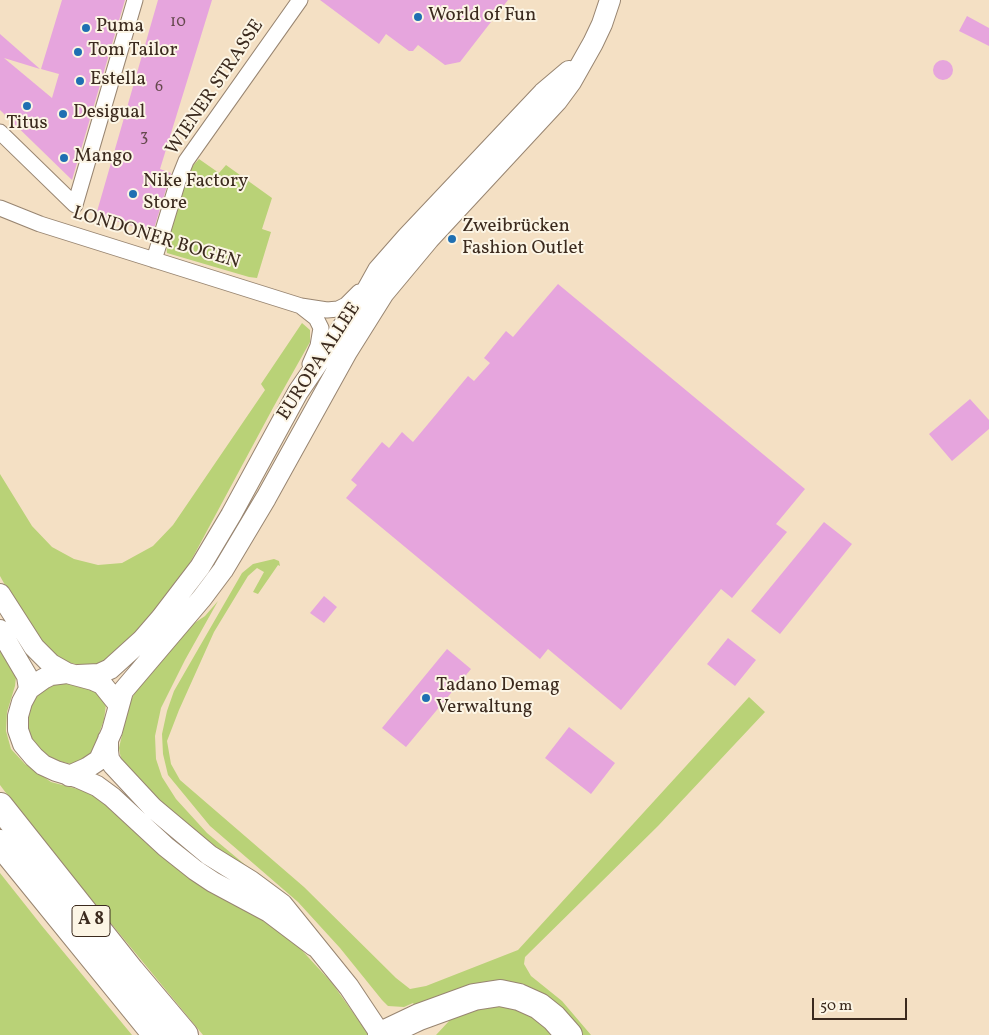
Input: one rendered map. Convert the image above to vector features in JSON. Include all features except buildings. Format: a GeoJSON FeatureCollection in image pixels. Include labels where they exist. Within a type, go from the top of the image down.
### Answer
{"type":"FeatureCollection","features":[{"type":"Feature","properties":{"kind":"highway","name":"A 8"},"geometry":{"type":"LineString","coordinates":[[0,806],[131,971],[185,1035]]}},
{"type":"Feature","properties":{"kind":"highway","name":"A 8"},"geometry":{"type":"LineString","coordinates":[[0,843],[156,1035]]}},
{"type":"Feature","properties":{"kind":"highway"},"geometry":{"type":"LineString","coordinates":[[381,1035],[419,1017],[474,997],[491,994],[509,994],[530,1001],[545,1010],[569,1035]]}},
{"type":"Feature","properties":{"kind":"highway"},"geometry":{"type":"LineString","coordinates":[[424,1034],[465,1001]]}},
{"type":"Feature","properties":{"kind":"main road","name":"EUROPA ALLEE"},"geometry":{"type":"LineString","coordinates":[[118,704],[128,684],[198,603],[223,570],[266,498],[346,352],[384,293],[428,239],[557,101],[571,82],[602,24],[610,0]]}},
{"type":"Feature","properties":{"kind":"main road","name":"EUROPA ALLEE"},"geometry":{"type":"LineString","coordinates":[[72,674],[99,674],[117,664],[142,640],[182,592],[200,567],[231,515],[298,392],[378,270],[543,93],[585,56]]}},
{"type":"Feature","properties":{"kind":"main road"},"geometry":{"type":"LineString","coordinates":[[0,594],[39,652],[51,664],[72,674],[102,684],[118,704],[115,723],[99,760],[69,776]]}},
{"type":"Feature","properties":{"kind":"main road"},"geometry":{"type":"LineString","coordinates":[[0,630],[27,676],[29,690]]}},
{"type":"Feature","properties":{"kind":"main road"},"geometry":{"type":"LineString","coordinates":[[72,674],[51,675],[43,679],[29,690],[22,702],[18,716],[18,730],[23,744],[34,757],[44,765],[97,786],[112,797],[166,848],[199,873],[226,890],[269,912],[314,946]]}},
{"type":"Feature","properties":{"kind":"main road"},"geometry":{"type":"LineString","coordinates":[[108,739],[109,759],[143,798],[169,823],[209,856],[271,895],[295,920],[314,946],[349,987],[381,1035]]}},
{"type":"Feature","properties":{"kind":"street","name":"LONDONER BOGEN"},"geometry":{"type":"LineString","coordinates":[[0,132],[75,205],[136,0]]}},
{"type":"Feature","properties":{"kind":"street","name":"WIENER STRASSE"},"geometry":{"type":"LineString","coordinates":[[154,260],[178,181],[186,162],[300,0]]}},
{"type":"Feature","properties":{"kind":"street","name":"LONDONER BOGEN"},"geometry":{"type":"LineString","coordinates":[[0,208],[40,224],[301,306],[327,310],[342,308],[351,301],[378,270]]}},
{"type":"Feature","properties":{"kind":"street","name":"LONDONER BOGEN"},"geometry":{"type":"LineString","coordinates":[[298,392],[318,346],[320,332],[318,321],[301,306]]}},
{"type":"Feature","properties":{"kind":"green space"},"geometry":{"type":"Polygon","coordinates":[[[199,159],[219,173],[226,165],[272,198],[262,229],[271,232],[257,278],[167,253],[166,242],[190,169],[199,159]]]}},
{"type":"Feature","properties":{"kind":"green space"},"geometry":{"type":"Polygon","coordinates":[[[302,323],[310,330],[310,342],[179,583],[142,629],[109,661],[93,666],[57,660],[32,634],[0,576],[0,474],[32,526],[52,547],[74,559],[98,565],[122,563],[153,546],[173,525],[265,390],[261,384],[302,323]]]}},
{"type":"Feature","properties":{"kind":"green space"},"geometry":{"type":"Polygon","coordinates":[[[274,559],[279,561],[280,566],[278,565],[258,594],[253,592],[264,572],[257,568],[248,576],[214,632],[167,741],[171,764],[180,780],[304,887],[396,978],[410,989],[426,986],[518,950],[749,697],[765,712],[658,826],[525,957],[524,964],[531,976],[562,1001],[591,1035],[579,1035],[545,999],[418,1012],[413,1003],[404,1007],[388,1006],[340,948],[298,902],[210,826],[168,775],[163,754],[162,734],[174,691],[242,573],[253,564],[274,559]]]}},
{"type":"Feature","properties":{"kind":"green space"},"geometry":{"type":"Polygon","coordinates":[[[218,601],[161,708],[155,736],[156,759],[162,777],[176,799],[207,833],[267,883],[225,859],[156,799],[121,759],[119,748],[129,704],[140,683],[152,673],[187,628],[205,616],[218,601]]]}},
{"type":"Feature","properties":{"kind":"green space"},"geometry":{"type":"Polygon","coordinates":[[[0,648],[16,677],[7,712],[6,731],[11,749],[25,764],[51,782],[85,791],[109,806],[146,843],[176,865],[257,915],[297,945],[332,983],[369,1035],[203,1035],[30,825],[0,785],[0,648]]]}},
{"type":"Feature","properties":{"kind":"green space"},"geometry":{"type":"Polygon","coordinates":[[[69,683],[99,688],[106,704],[104,720],[95,744],[96,755],[71,764],[47,756],[33,742],[28,731],[27,721],[29,709],[34,699],[42,690],[56,684],[69,683]]]}},
{"type":"Feature","properties":{"kind":"green space"},"geometry":{"type":"Polygon","coordinates":[[[0,873],[42,926],[132,1035],[0,1035],[0,873]]]}},
{"type":"Feature","properties":{"kind":"green space"},"geometry":{"type":"Polygon","coordinates":[[[489,1002],[520,1006],[558,1035],[436,1035],[450,1020],[472,1008],[489,1002]]]}},
{"type":"Feature","properties":{"kind":"place","name":"World of Fun"},"geometry":{"type":"Point","coordinates":[418,17]}},
{"type":"Feature","properties":{"kind":"place","name":"Puma"},"geometry":{"type":"Point","coordinates":[86,28]}},
{"type":"Feature","properties":{"kind":"place","name":"Tom Tailor"},"geometry":{"type":"Point","coordinates":[78,52]}},
{"type":"Feature","properties":{"kind":"place","name":"Estella"},"geometry":{"type":"Point","coordinates":[80,81]}},
{"type":"Feature","properties":{"kind":"place","name":"Titus"},"geometry":{"type":"Point","coordinates":[27,106]}},
{"type":"Feature","properties":{"kind":"place","name":"Desigual"},"geometry":{"type":"Point","coordinates":[63,114]}},
{"type":"Feature","properties":{"kind":"place","name":"Mango"},"geometry":{"type":"Point","coordinates":[64,158]}},
{"type":"Feature","properties":{"kind":"place","name":"Nike Factory Store"},"geometry":{"type":"Point","coordinates":[133,194]}},
{"type":"Feature","properties":{"kind":"place","name":"Zweibrücken Fashion Outlet"},"geometry":{"type":"Point","coordinates":[452,239]}},
{"type":"Feature","properties":{"kind":"place","name":"Tadano Demag Verwaltung"},"geometry":{"type":"Point","coordinates":[426,698]}}]}
